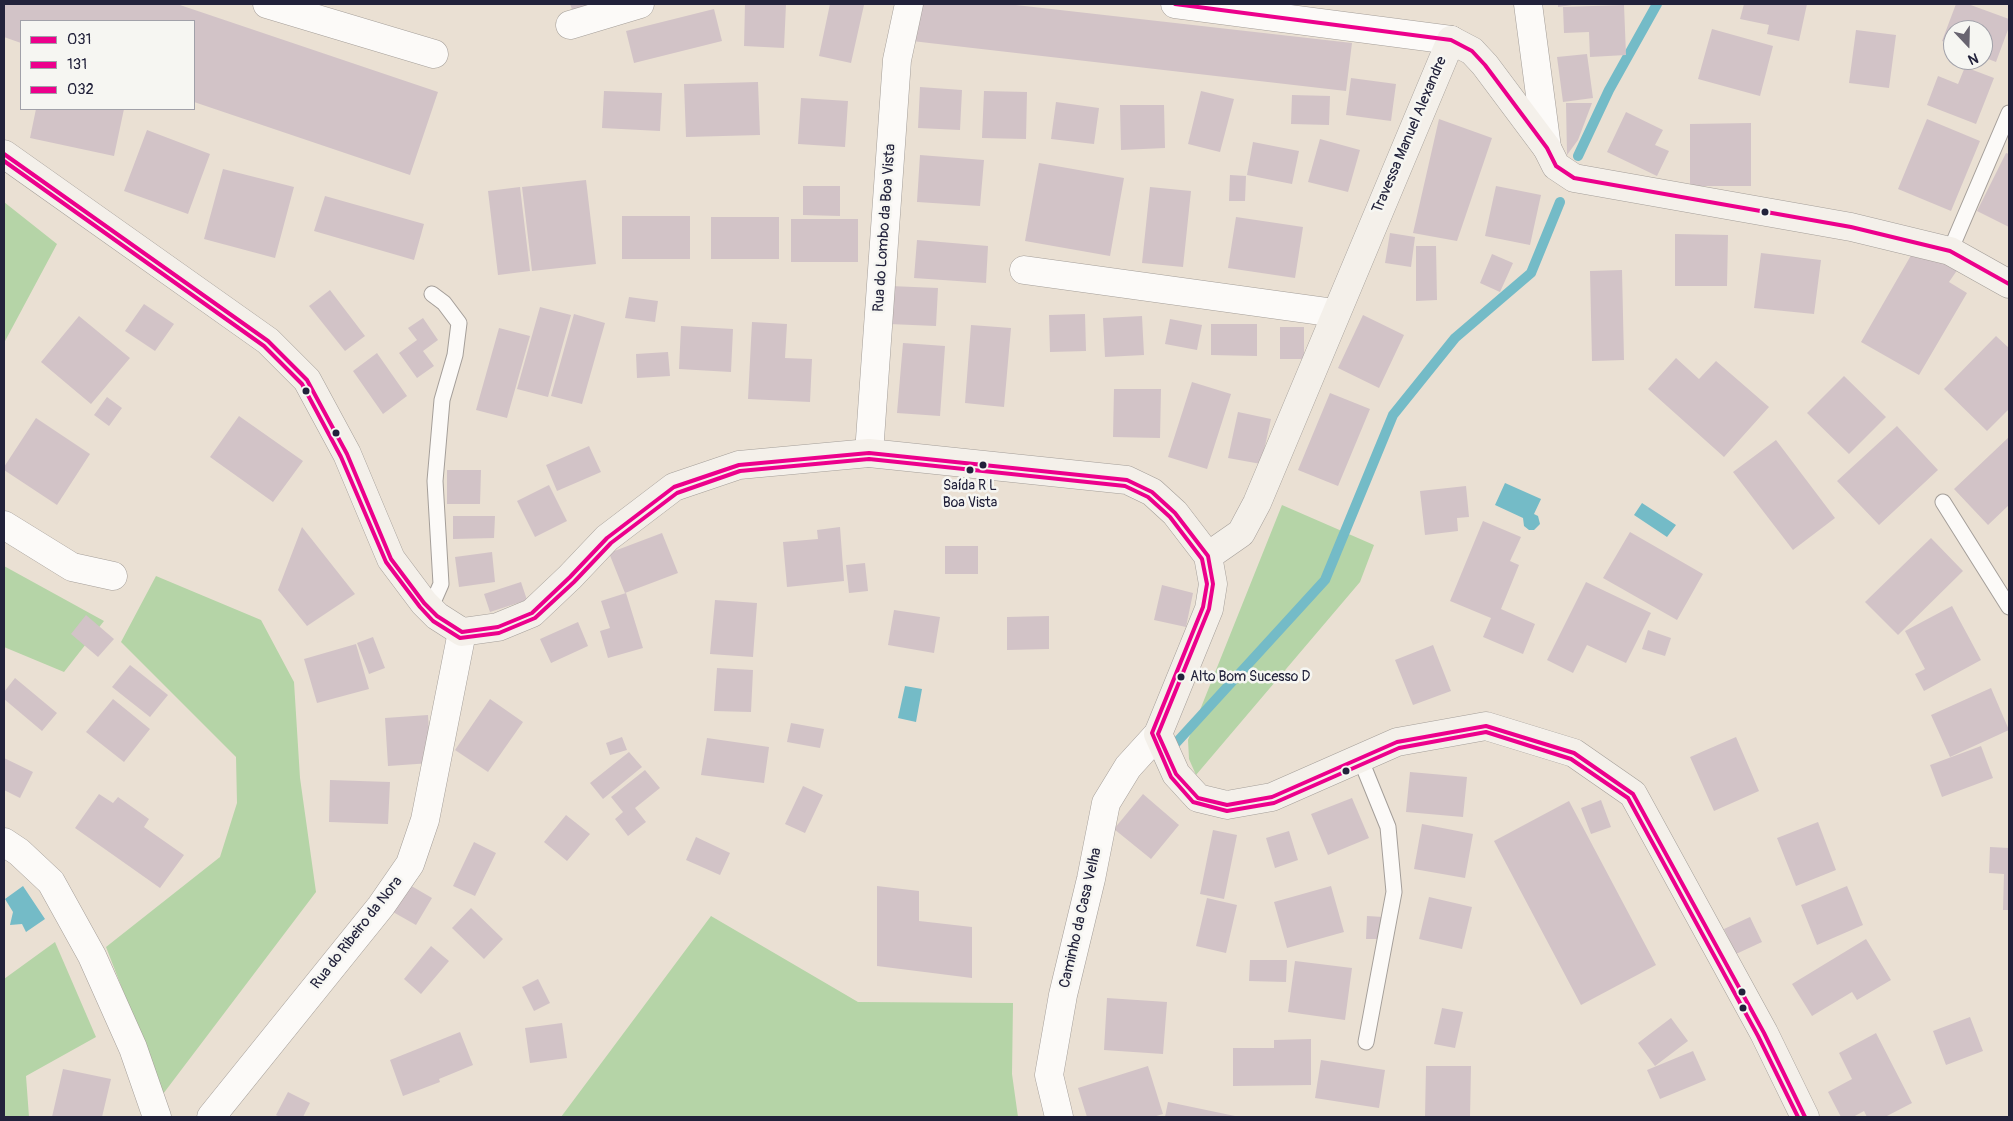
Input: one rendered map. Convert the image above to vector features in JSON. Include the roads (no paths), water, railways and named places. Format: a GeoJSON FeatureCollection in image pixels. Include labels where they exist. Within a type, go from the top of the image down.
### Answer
{"type":"FeatureCollection","features":[{"type":"Feature","properties":{"kind":"street"},"geometry":{"type":"LineString","coordinates":[[267,4],[434,54]]}},
{"type":"Feature","properties":{"kind":"street"},"geometry":{"type":"LineString","coordinates":[[570,25],[640,4]]}},
{"type":"Feature","properties":{"kind":"street","name":"Rua do Lombo da Boa Vista"},"geometry":{"type":"LineString","coordinates":[[869,453],[897,60],[909,4]]}},
{"type":"Feature","properties":{"kind":"street"},"geometry":{"type":"LineString","coordinates":[[1175,4],[1451,40]]}},
{"type":"Feature","properties":{"kind":"street"},"geometry":{"type":"LineString","coordinates":[[1528,4],[1547,148]]}},
{"type":"Feature","properties":{"kind":"street","name":"Travessa Manuel Alexandre"},"geometry":{"type":"LineString","coordinates":[[1208,556],[1241,533],[1256,503],[1451,40],[1472,51],[1485,65],[1547,148],[1556,166],[1574,178],[1851,227],[1950,251],[2009,284]]}},
{"type":"Feature","properties":{"kind":"street"},"geometry":{"type":"LineString","coordinates":[[4,154],[268,341],[307,380],[356,472],[391,560],[424,604],[437,616],[462,632],[498,628],[532,613],[607,538],[674,487],[739,465],[869,453],[1127,480],[1152,492],[1175,513],[1208,556],[1213,584],[1209,609],[1158,734],[1176,774],[1198,798],[1227,805],[1272,797],[1397,742],[1486,726],[1574,753],[1633,794],[1764,1033],[1805,1117]]}},
{"type":"Feature","properties":{"kind":"street"},"geometry":{"type":"LineString","coordinates":[[1024,270],[1335,313]]}},
{"type":"Feature","properties":{"kind":"street"},"geometry":{"type":"LineString","coordinates":[[4,525],[72,567],[113,576]]}},
{"type":"Feature","properties":{"kind":"street","name":"Rua do Ribeiro da Nora"},"geometry":{"type":"LineString","coordinates":[[211,1117],[382,906],[410,864],[426,820],[462,632]]}},
{"type":"Feature","properties":{"kind":"street","name":"Caminho da Casa Velha"},"geometry":{"type":"LineString","coordinates":[[1060,1117],[1049,1075],[1062,995],[1091,879],[1106,803],[1128,767],[1158,734]]}},
{"type":"Feature","properties":{"kind":"street"},"geometry":{"type":"LineString","coordinates":[[4,842],[19,852],[51,882],[68,912],[92,956],[133,1048],[157,1117]]}},
{"type":"Feature","properties":{"kind":"lane"},"geometry":{"type":"LineString","coordinates":[[1950,251],[2009,113]]}},
{"type":"Feature","properties":{"kind":"lane"},"geometry":{"type":"LineString","coordinates":[[424,604],[434,600],[441,584],[435,481],[442,400],[455,356],[459,323],[444,303],[432,294]]}},
{"type":"Feature","properties":{"kind":"lane"},"geometry":{"type":"LineString","coordinates":[[1943,502],[2009,607]]}},
{"type":"Feature","properties":{"kind":"lane"},"geometry":{"type":"LineString","coordinates":[[1360,758],[1388,827],[1394,892],[1366,1042]]}},
{"type":"Feature","properties":{"kind":"water"},"geometry":{"type":"Polygon","coordinates":[[[1505,483],[1541,499],[1534,514],[1538,516],[1540,524],[1534,530],[1529,530],[1524,526],[1523,518],[1495,505],[1505,483]]]}},
{"type":"Feature","properties":{"kind":"water"},"geometry":{"type":"Polygon","coordinates":[[[1642,503],[1676,525],[1667,537],[1634,515],[1642,503]]]}},
{"type":"Feature","properties":{"kind":"water"},"geometry":{"type":"Polygon","coordinates":[[[905,686],[922,689],[916,722],[898,718],[905,686]]]}},
{"type":"Feature","properties":{"kind":"water"},"geometry":{"type":"Polygon","coordinates":[[[23,886],[45,919],[26,932],[22,924],[10,925],[13,912],[5,899],[23,886]]]}},
{"type":"Feature","properties":{"kind":"waterway"},"geometry":{"type":"LineString","coordinates":[[1578,156],[1609,90],[1657,4]]}},
{"type":"Feature","properties":{"kind":"waterway"},"geometry":{"type":"LineString","coordinates":[[1176,743],[1325,580],[1393,415],[1455,338],[1531,273],[1560,202]]}},
{"type":"Feature","properties":{"kind":"place","name":"Saída R L Boa Vista"},"geometry":{"type":"Point","coordinates":[970,470]}},
{"type":"Feature","properties":{"kind":"place","name":"Alto Bom Sucesso D"},"geometry":{"type":"Point","coordinates":[1181,677]}}]}
